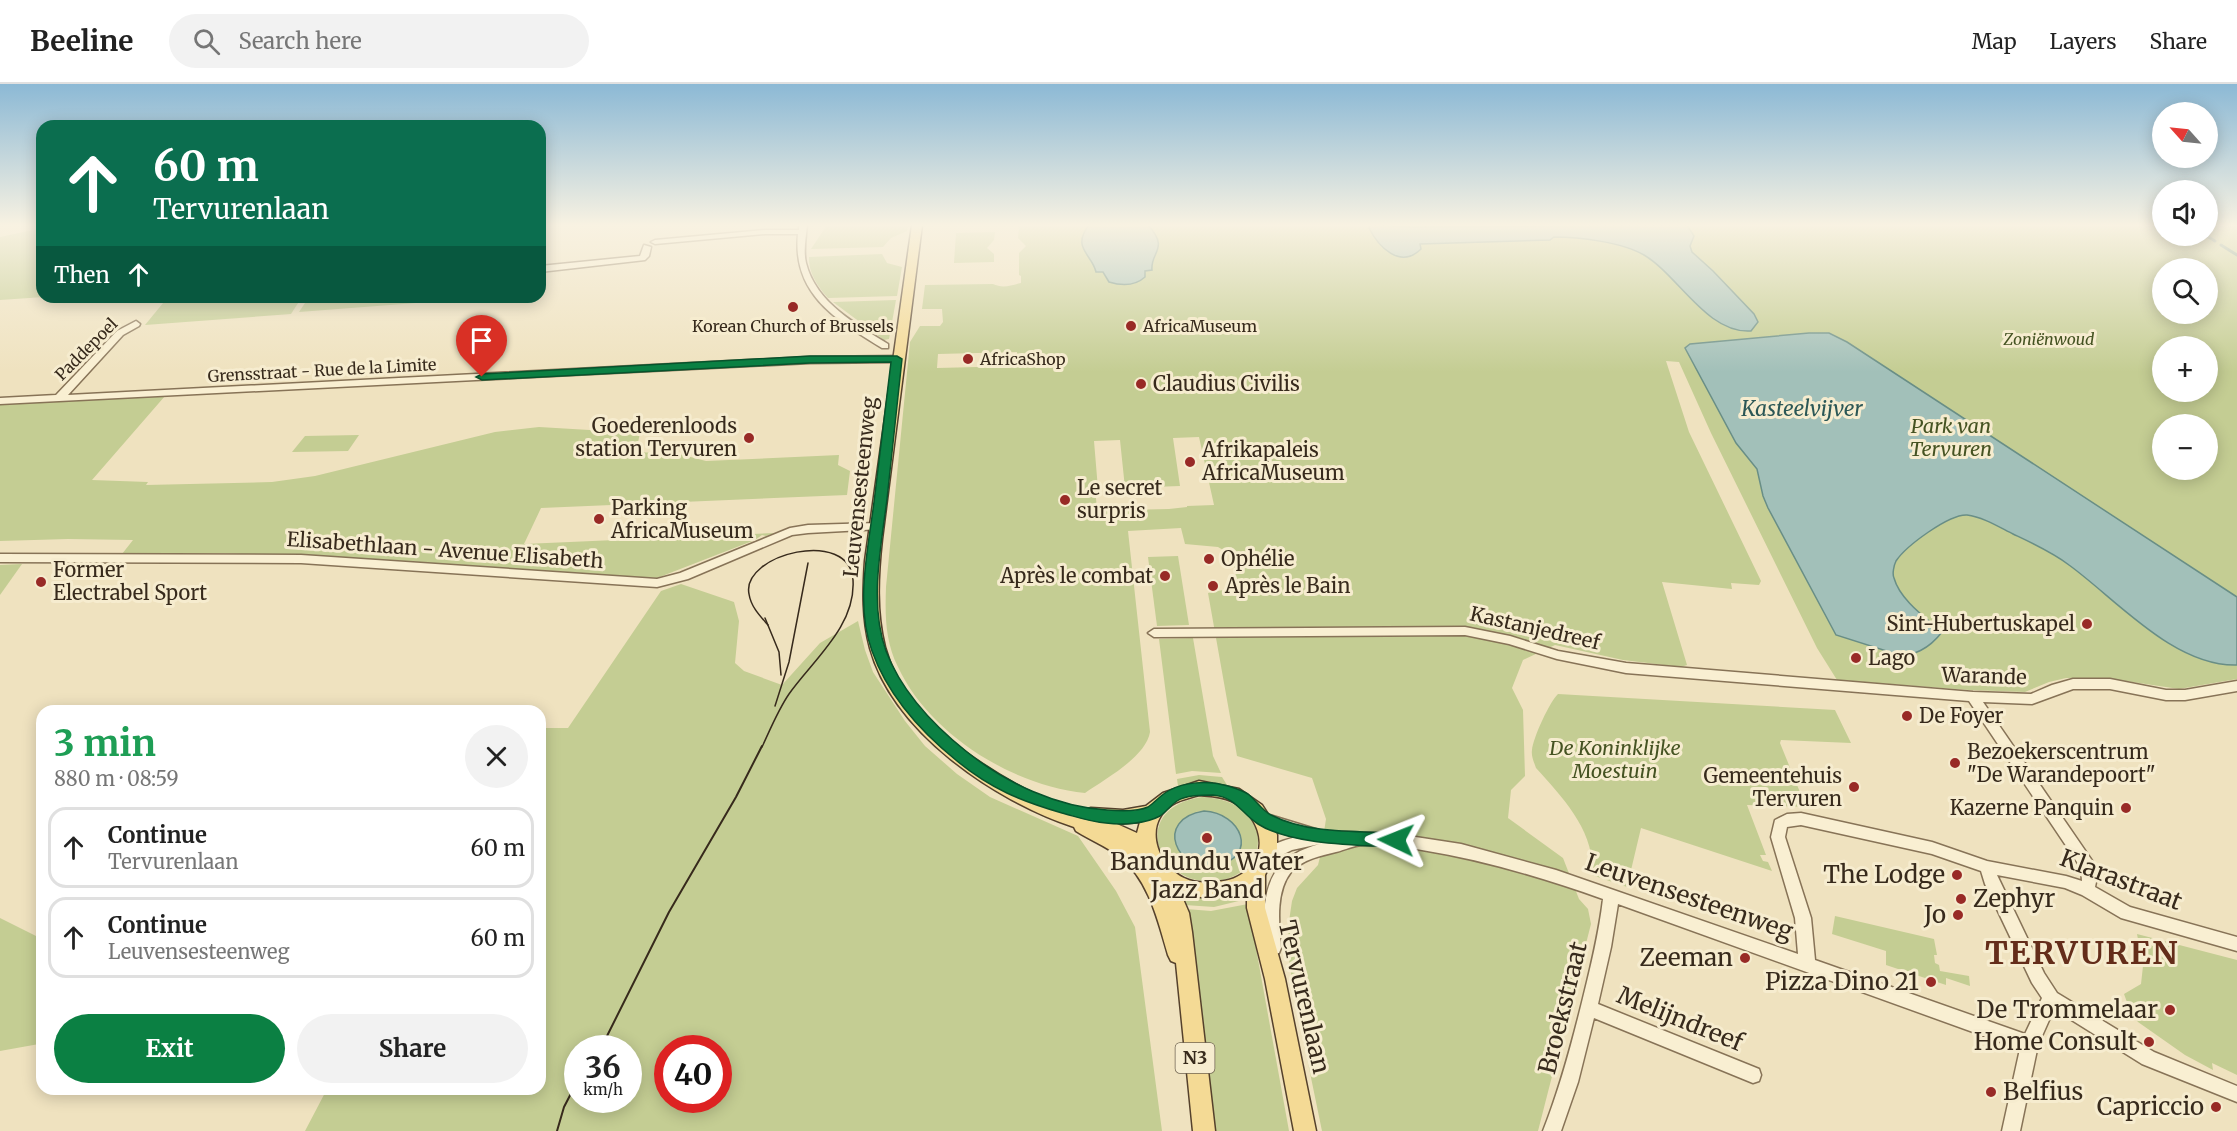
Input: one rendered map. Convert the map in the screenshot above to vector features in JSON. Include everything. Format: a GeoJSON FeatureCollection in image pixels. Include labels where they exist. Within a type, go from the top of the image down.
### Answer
{"type":"FeatureCollection","features":[{"type":"Feature","properties":{"kind":"main road","name":"Leuvensesteenweg"},"geometry":{"type":"LineString","coordinates":[[910,274],[897,359],[871,599],[873,625],[879,651],[896,685],[922,722],[952,750],[984,774],[1066,817],[1123,833],[1145,847]]}},
{"type":"Feature","properties":{"kind":"main road","name":"N3"},"geometry":{"type":"LineString","coordinates":[[1154,811],[1172,796],[1185,791],[1214,789],[1242,798],[1263,819]]}},
{"type":"Feature","properties":{"kind":"main road","name":"Leuvensesteenweg"},"geometry":{"type":"LineString","coordinates":[[1025,796],[1080,812],[1108,817],[1137,816],[1154,811]]}},
{"type":"Feature","properties":{"kind":"main road"},"geometry":{"type":"LineString","coordinates":[[1145,847],[1146,829],[1154,811]]}},
{"type":"Feature","properties":{"kind":"main road","name":"N3"},"geometry":{"type":"LineString","coordinates":[[1066,817],[1129,854],[1145,873],[1162,906],[1187,985]]}},
{"type":"Feature","properties":{"kind":"main road"},"geometry":{"type":"LineString","coordinates":[[1263,819],[1270,844],[1268,856]]}},
{"type":"Feature","properties":{"kind":"main road","name":"N3"},"geometry":{"type":"LineString","coordinates":[[1145,847],[1163,874],[1179,913],[1204,1131]]}},
{"type":"Feature","properties":{"kind":"main road","name":"N3"},"geometry":{"type":"LineString","coordinates":[[1163,874],[1193,889],[1211,891],[1228,889],[1244,883],[1256,874],[1268,856]]}},
{"type":"Feature","properties":{"kind":"main road","name":"Tervurenlaan"},"geometry":{"type":"LineString","coordinates":[[1256,874],[1256,908],[1275,979],[1305,1131]]}},
{"type":"Feature","properties":{"kind":"street"},"geometry":{"type":"LineString","coordinates":[[807,274],[813,289],[836,313],[885,346]]}},
{"type":"Feature","properties":{"kind":"street","name":"Paddepoel"},"geometry":{"type":"LineString","coordinates":[[59,398],[120,333],[136,324]]}},
{"type":"Feature","properties":{"kind":"street","name":"Grensstraat - Rue de la Limite"},"geometry":{"type":"LineString","coordinates":[[0,401],[794,360],[897,359]]}},
{"type":"Feature","properties":{"kind":"street","name":"Elisabethlaan - Avenue Elisabeth"},"geometry":{"type":"LineString","coordinates":[[0,558],[312,559],[657,583],[684,576],[790,532],[808,529],[877,527]]}},
{"type":"Feature","properties":{"kind":"street","name":"Kastanjedreef"},"geometry":{"type":"LineString","coordinates":[[1154,633],[1465,631],[1510,640],[1557,654],[1626,668],[1835,687]]}},
{"type":"Feature","properties":{"kind":"street","name":"Warande"},"geometry":{"type":"LineString","coordinates":[[1835,687],[2032,699],[2073,684],[2110,684],[2166,695],[2185,695],[2237,686]]}},
{"type":"Feature","properties":{"kind":"street"},"geometry":{"type":"LineString","coordinates":[[1973,697],[2088,866],[2090,877],[2087,890]]}},
{"type":"Feature","properties":{"kind":"street","name":"Leuvensesteenweg"},"geometry":{"type":"LineString","coordinates":[[1263,819],[1323,837],[1432,844],[1528,867],[2011,1036],[2028,1044]]}},
{"type":"Feature","properties":{"kind":"street","name":"Klarastraat"},"geometry":{"type":"LineString","coordinates":[[1807,964],[1803,918],[1778,837],[1780,824],[1786,819],[1801,819],[1907,842],[1954,854],[1987,867],[2059,880],[2087,890],[2126,913],[2237,944]]}},
{"type":"Feature","properties":{"kind":"street","name":"Leuvensesteenweg"},"geometry":{"type":"LineString","coordinates":[[1268,856],[1289,845],[1323,837]]}},
{"type":"Feature","properties":{"kind":"street"},"geometry":{"type":"LineString","coordinates":[[1275,979],[1272,901],[1281,875],[1292,863],[1306,854],[1347,845],[1360,839]]}},
{"type":"Feature","properties":{"kind":"street"},"geometry":{"type":"LineString","coordinates":[[1987,867],[1992,884],[2038,978],[2051,998],[2148,1058],[2237,1094]]}},
{"type":"Feature","properties":{"kind":"street","name":"Broekstraat"},"geometry":{"type":"LineString","coordinates":[[1552,1131],[1572,1078],[1609,922],[1611,895]]}},
{"type":"Feature","properties":{"kind":"street"},"geometry":{"type":"LineString","coordinates":[[2011,1131],[2028,1044],[2038,1017],[2051,998]]}},
{"type":"Feature","properties":{"kind":"street","name":"Melijndreef"},"geometry":{"type":"LineString","coordinates":[[1589,1008],[1753,1076]]}},
{"type":"Feature","properties":{"kind":"green space"},"geometry":{"type":"Polygon","coordinates":[[[0,274],[36,274],[36,298],[0,300],[0,274]]]}},
{"type":"Feature","properties":{"kind":"green space"},"geometry":{"type":"Polygon","coordinates":[[[812,274],[901,274],[897,296],[828,298],[812,274]]]}},
{"type":"Feature","properties":{"kind":"green space"},"geometry":{"type":"Polygon","coordinates":[[[1019,274],[2152,274],[2152,324],[2218,324],[2218,274],[2237,274],[2237,679],[2179,689],[2106,678],[2066,678],[2025,692],[1837,680],[1817,648],[1711,433],[1679,362],[1666,361],[1689,432],[1761,581],[1759,585],[1731,583],[1732,589],[1662,582],[1687,665],[1681,667],[1623,660],[1555,645],[1523,660],[1512,688],[1523,710],[1525,776],[1511,790],[1508,818],[1563,858],[1579,899],[1588,909],[1591,924],[1538,1131],[1322,1131],[1295,1000],[1289,960],[1288,928],[1292,901],[1297,888],[1318,865],[1326,819],[1312,778],[1237,756],[1208,593],[1223,590],[1233,584],[1236,573],[1230,554],[1218,547],[1185,544],[1181,528],[1128,531],[1150,732],[1147,741],[1133,759],[1085,793],[1030,780],[1002,768],[976,752],[930,714],[912,691],[890,647],[886,587],[910,342],[920,326],[940,326],[943,322],[942,309],[922,309],[925,285],[1011,286],[1021,283],[1019,274]],[[1017,352],[938,354],[937,368],[1017,366],[1017,352]],[[1199,437],[1173,438],[1180,486],[1125,488],[1120,440],[1094,441],[1098,489],[1095,489],[1097,508],[1169,509],[1214,505],[1199,437]]]}},
{"type":"Feature","properties":{"kind":"green space"},"geometry":{"type":"Polygon","coordinates":[[[896,300],[889,339],[884,340],[833,302],[896,300]]]}},
{"type":"Feature","properties":{"kind":"green space"},"geometry":{"type":"Polygon","coordinates":[[[163,303],[298,303],[291,314],[145,325],[163,303]]]}},
{"type":"Feature","properties":{"kind":"green space"},"geometry":{"type":"Polygon","coordinates":[[[305,303],[416,303],[299,312],[305,303]]]}},
{"type":"Feature","properties":{"kind":"green space"},"geometry":{"type":"Polygon","coordinates":[[[165,396],[92,480],[148,482],[146,485],[272,482],[315,476],[495,432],[539,427],[640,433],[636,452],[679,454],[706,461],[839,455],[838,465],[850,471],[847,495],[541,508],[524,544],[774,533],[762,535],[755,540],[657,578],[225,553],[122,554],[133,540],[0,541],[0,404],[165,396]]]}},
{"type":"Feature","properties":{"kind":"green space"},"geometry":{"type":"Polygon","coordinates":[[[359,435],[348,451],[292,452],[305,436],[359,435]]]}},
{"type":"Feature","properties":{"kind":"green space"},"geometry":{"type":"Polygon","coordinates":[[[1178,556],[1189,625],[1157,626],[1148,557],[1178,556]]]}},
{"type":"Feature","properties":{"kind":"green space"},"geometry":{"type":"Polygon","coordinates":[[[22,564],[0,595],[0,565],[22,564]]]}},
{"type":"Feature","properties":{"kind":"green space"},"geometry":{"type":"Polygon","coordinates":[[[681,584],[734,602],[739,621],[735,663],[744,671],[782,685],[820,643],[858,621],[873,672],[905,721],[925,746],[957,774],[990,797],[1078,836],[1116,891],[1135,927],[1162,1131],[305,1131],[324,1095],[546,1095],[546,728],[568,728],[661,591],[681,584]]]}},
{"type":"Feature","properties":{"kind":"green space"},"geometry":{"type":"Polygon","coordinates":[[[1193,638],[1213,756],[1221,773],[1192,771],[1176,774],[1159,639],[1193,638]]]}},
{"type":"Feature","properties":{"kind":"green space","name":"De Koninklijke Moestuin"},"geometry":{"type":"Polygon","coordinates":[[[1558,694],[1835,710],[1851,743],[1781,740],[1780,743],[1806,807],[1747,805],[1766,855],[1760,855],[1763,861],[1768,862],[1772,871],[1641,828],[1627,887],[1592,875],[1589,844],[1583,830],[1567,804],[1534,764],[1532,752],[1535,737],[1558,694]]]}},
{"type":"Feature","properties":{"kind":"green space"},"geometry":{"type":"Polygon","coordinates":[[[1199,775],[1222,777],[1227,785],[1195,783],[1178,786],[1177,779],[1199,775]]]}},
{"type":"Feature","properties":{"kind":"green space"},"geometry":{"type":"Polygon","coordinates":[[[1202,797],[1221,800],[1238,807],[1248,815],[1258,834],[1256,853],[1251,862],[1245,869],[1226,879],[1203,881],[1184,875],[1169,864],[1160,849],[1158,833],[1163,817],[1177,805],[1202,797]],[[1196,812],[1211,866],[1228,861],[1237,853],[1241,844],[1239,834],[1233,824],[1210,812],[1196,812]]]}},
{"type":"Feature","properties":{"kind":"green space"},"geometry":{"type":"Polygon","coordinates":[[[1247,891],[1247,899],[1214,907],[1185,905],[1184,895],[1218,898],[1247,891]]]}},
{"type":"Feature","properties":{"kind":"green space"},"geometry":{"type":"Polygon","coordinates":[[[1248,904],[1289,1131],[1215,1131],[1186,909],[1211,911],[1248,904]]]}},
{"type":"Feature","properties":{"kind":"green space"},"geometry":{"type":"Polygon","coordinates":[[[1835,916],[1934,939],[1937,955],[1934,955],[1935,963],[1939,965],[1940,971],[1969,976],[1970,986],[1946,978],[1946,985],[1886,965],[1886,951],[1832,934],[1835,916]]]}},
{"type":"Feature","properties":{"kind":"green space"},"geometry":{"type":"Polygon","coordinates":[[[0,918],[36,936],[36,1045],[0,1051],[0,918]]]}},
{"type":"Feature","properties":{"kind":"green space"},"geometry":{"type":"Polygon","coordinates":[[[2137,934],[2237,960],[2237,1075],[2212,1063],[2213,1070],[2185,1055],[2138,1022],[2131,1013],[2124,994],[2141,984],[2143,966],[2137,934]]]}},
{"type":"Feature","properties":{"kind":"water"},"geometry":{"type":"Polygon","coordinates":[[[1104,274],[1145,274],[1145,277],[1133,284],[1123,285],[1109,282],[1104,274]]]}},
{"type":"Feature","properties":{"kind":"water"},"geometry":{"type":"Polygon","coordinates":[[[1667,274],[1716,274],[1754,314],[1758,322],[1751,331],[1735,329],[1720,323],[1707,314],[1667,274]]]}},
{"type":"Feature","properties":{"kind":"water","name":"Kasteelvijver"},"geometry":{"type":"Polygon","coordinates":[[[1829,333],[1847,342],[2237,597],[2237,665],[2214,663],[2191,655],[2169,643],[2056,556],[1991,523],[1967,515],[1959,516],[1928,532],[1896,561],[1893,576],[1902,594],[1914,608],[1942,632],[1932,643],[1914,653],[1893,657],[1893,653],[1836,635],[1768,508],[1757,469],[1736,443],[1685,348],[1690,344],[1829,333]]]}},
{"type":"Feature","properties":{"kind":"water"},"geometry":{"type":"Polygon","coordinates":[[[1204,811],[1228,819],[1240,835],[1241,844],[1238,853],[1230,860],[1218,865],[1203,866],[1191,861],[1182,854],[1176,844],[1175,834],[1179,824],[1188,816],[1204,811]]]}},
{"type":"Feature","properties":{"kind":"tram line"},"geometry":{"type":"LineString","coordinates":[[762,747],[785,700],[831,642],[848,612],[853,580],[847,564],[834,554],[817,551],[797,552],[761,567],[751,580],[749,594],[754,607],[768,625]]}},
{"type":"Feature","properties":{"kind":"tram line"},"geometry":{"type":"LineString","coordinates":[[775,706],[789,662],[808,563]]}},
{"type":"Feature","properties":{"kind":"tram line"},"geometry":{"type":"LineString","coordinates":[[765,618],[768,625]]}},
{"type":"Feature","properties":{"kind":"tram line"},"geometry":{"type":"LineString","coordinates":[[768,625],[779,652],[781,675]]}},
{"type":"Feature","properties":{"kind":"tram line"},"geometry":{"type":"LineString","coordinates":[[608,1035],[669,912],[736,797],[762,746]]}},
{"type":"Feature","properties":{"kind":"tram line"},"geometry":{"type":"LineString","coordinates":[[557,1131],[564,1107]]}},
{"type":"Feature","properties":{"kind":"place","name":"Korean Church of Brussels"},"geometry":{"type":"Point","coordinates":[793,307]}},
{"type":"Feature","properties":{"kind":"place","name":"AfricaMuseum"},"geometry":{"type":"Point","coordinates":[1131,326]}},
{"type":"Feature","properties":{"kind":"place","name":"AfricaShop"},"geometry":{"type":"Point","coordinates":[968,359]}},
{"type":"Feature","properties":{"kind":"place","name":"Claudius Civilis"},"geometry":{"type":"Point","coordinates":[1141,384]}},
{"type":"Feature","properties":{"kind":"place","name":"Goederenloods station Tervuren"},"geometry":{"type":"Point","coordinates":[749,438]}},
{"type":"Feature","properties":{"kind":"place","name":"Afrikapaleis AfricaMuseum"},"geometry":{"type":"Point","coordinates":[1190,462]}},
{"type":"Feature","properties":{"kind":"place","name":"Le secret surpris"},"geometry":{"type":"Point","coordinates":[1065,500]}},
{"type":"Feature","properties":{"kind":"place","name":"Parking AfricaMuseum"},"geometry":{"type":"Point","coordinates":[599,519]}},
{"type":"Feature","properties":{"kind":"place","name":"Ophélie"},"geometry":{"type":"Point","coordinates":[1209,559]}},
{"type":"Feature","properties":{"kind":"place","name":"Après le combat"},"geometry":{"type":"Point","coordinates":[1165,576]}},
{"type":"Feature","properties":{"kind":"place","name":"Former Electrabel Sport"},"geometry":{"type":"Point","coordinates":[41,582]}},
{"type":"Feature","properties":{"kind":"place","name":"Après le Bain"},"geometry":{"type":"Point","coordinates":[1213,586]}},
{"type":"Feature","properties":{"kind":"place","name":"Sint-Hubertuskapel"},"geometry":{"type":"Point","coordinates":[2087,624]}},
{"type":"Feature","properties":{"kind":"place","name":"Lago"},"geometry":{"type":"Point","coordinates":[1856,658]}},
{"type":"Feature","properties":{"kind":"place","name":"De Foyer"},"geometry":{"type":"Point","coordinates":[1907,716]}},
{"type":"Feature","properties":{"kind":"place","name":"Bezoekerscentrum \"De Warandepoort\""},"geometry":{"type":"Point","coordinates":[1955,763]}},
{"type":"Feature","properties":{"kind":"place","name":"Gemeentehuis Tervuren"},"geometry":{"type":"Point","coordinates":[1854,787]}},
{"type":"Feature","properties":{"kind":"place","name":"Kazerne Panquin"},"geometry":{"type":"Point","coordinates":[2126,808]}},
{"type":"Feature","properties":{"kind":"place","name":"Bandundu Water Jazz Band"},"geometry":{"type":"Point","coordinates":[1207,838]}},
{"type":"Feature","properties":{"kind":"place","name":"The Lodge"},"geometry":{"type":"Point","coordinates":[1957,875]}},
{"type":"Feature","properties":{"kind":"place","name":"Zephyr"},"geometry":{"type":"Point","coordinates":[1961,899]}},
{"type":"Feature","properties":{"kind":"place","name":"Jo"},"geometry":{"type":"Point","coordinates":[1958,915]}},
{"type":"Feature","properties":{"kind":"place","name":"Zeeman"},"geometry":{"type":"Point","coordinates":[1745,958]}},
{"type":"Feature","properties":{"kind":"place","name":"Pizza Dino 21"},"geometry":{"type":"Point","coordinates":[1931,982]}},
{"type":"Feature","properties":{"kind":"place","name":"De Trommelaar"},"geometry":{"type":"Point","coordinates":[2170,1010]}},
{"type":"Feature","properties":{"kind":"place","name":"Home Consult"},"geometry":{"type":"Point","coordinates":[2149,1042]}},
{"type":"Feature","properties":{"kind":"place","name":"Belfius"},"geometry":{"type":"Point","coordinates":[1991,1092]}},
{"type":"Feature","properties":{"kind":"place","name":"Capriccio"},"geometry":{"type":"Point","coordinates":[2216,1107]}},
{"type":"Feature","properties":{"kind":"district","name":"TERVUREN"},"geometry":{"type":"Point","coordinates":[2082,953]}},
{"type":"Feature","properties":{"kind":"route"},"geometry":{"type":"LineString","coordinates":[[482,377],[810,360],[897,359],[875,543],[871,599],[873,625],[879,651],[900,693],[935,735],[984,774],[1025,796],[1088,814],[1108,817],[1137,816],[1154,811],[1162,802],[1185,791],[1214,789],[1242,798],[1258,811],[1263,819],[1288,828],[1323,837],[1396,840]]}},
{"type":"Feature","properties":{"kind":"park label","name":"Zoniënwoud"},"geometry":{"type":"Point","coordinates":[2049,339]}},
{"type":"Feature","properties":{"kind":"park label","name":"Park van Tervuren"},"geometry":{"type":"Point","coordinates":[1951,438]}}]}
